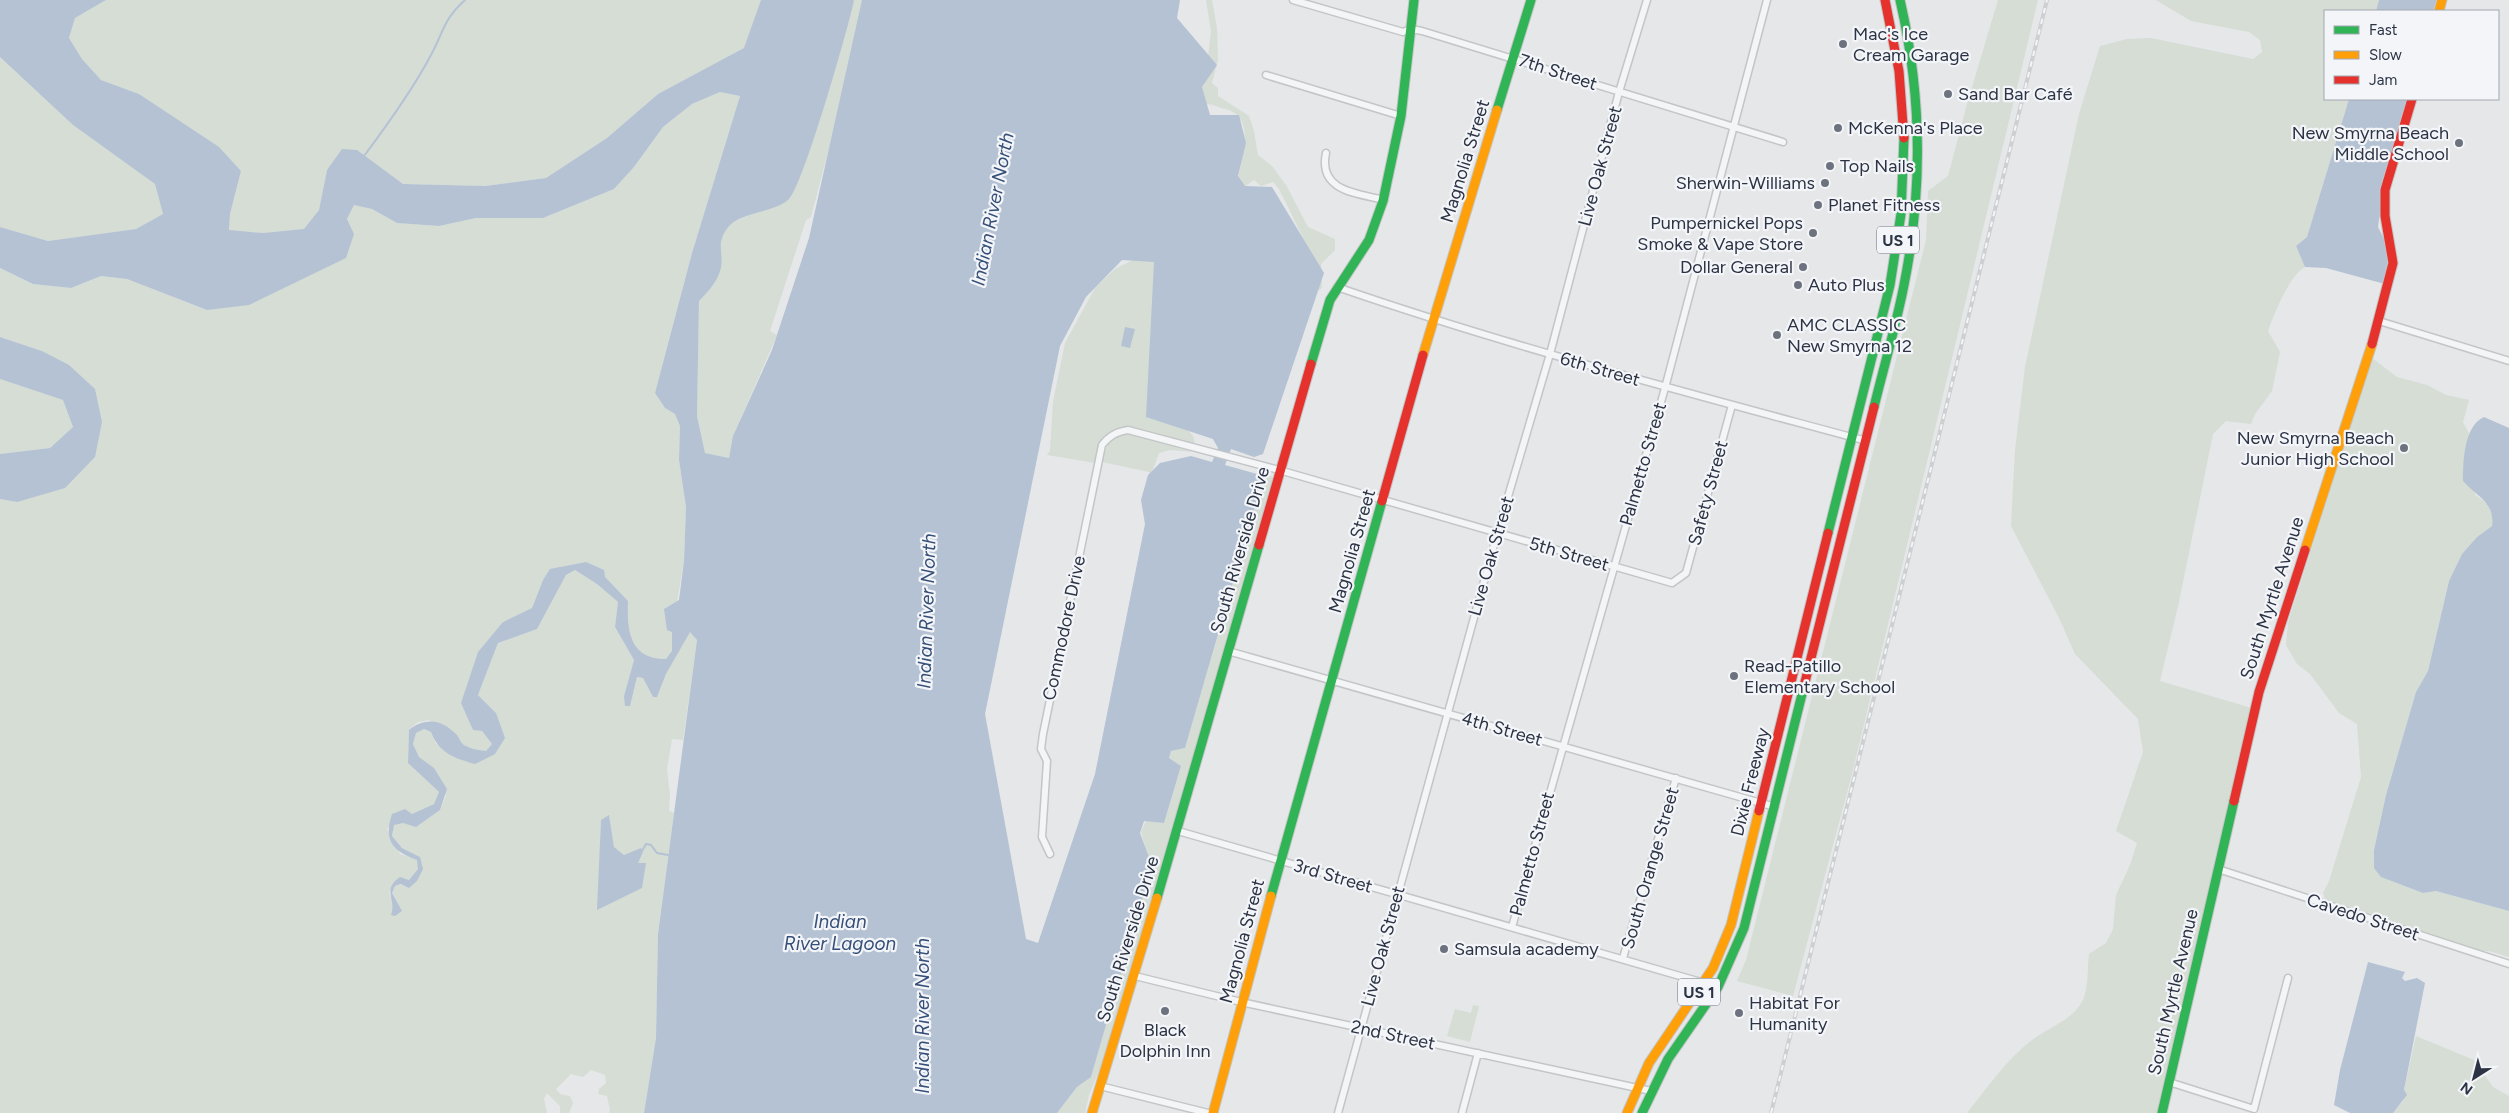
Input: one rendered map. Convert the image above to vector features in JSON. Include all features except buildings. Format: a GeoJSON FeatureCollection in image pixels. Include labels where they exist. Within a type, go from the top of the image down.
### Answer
{"type":"FeatureCollection","features":[{"type":"Feature","properties":{"kind":"street","name":"7th Street"},"geometry":{"type":"LineString","coordinates":[[1293,0],[1403,32],[1411,29],[1514,58],[1732,128],[1783,142]]}},
{"type":"Feature","properties":{"kind":"street","name":"South Riverside Drive"},"geometry":{"type":"LineString","coordinates":[[1092,1113],[1178,831],[1279,470],[1330,297],[1363,250],[1384,200],[1392,170],[1401,116],[1414,0]]}},
{"type":"Feature","properties":{"kind":"street","name":"Magnolia Street"},"geometry":{"type":"LineString","coordinates":[[1213,1113],[1280,861],[1433,320],[1531,0]]}},
{"type":"Feature","properties":{"kind":"street","name":"Live Oak Street"},"geometry":{"type":"LineString","coordinates":[[1338,1113],[1396,894],[1497,534],[1550,354],[1619,92],[1647,0]]}},
{"type":"Feature","properties":{"kind":"street","name":"Palmetto Street"},"geometry":{"type":"LineString","coordinates":[[1512,927],[1665,388],[1767,0]]}},
{"type":"Feature","properties":{"kind":"street","name":"US 1"},"geometry":{"type":"LineString","coordinates":[[1852,438],[1884,310],[1899,235],[1904,180],[1904,114],[1894,38],[1885,0]]}},
{"type":"Feature","properties":{"kind":"street","name":"US 1"},"geometry":{"type":"LineString","coordinates":[[1866,441],[1898,313],[1913,240],[1918,182],[1918,107],[1908,35],[1900,0]]}},
{"type":"Feature","properties":{"kind":"street"},"geometry":{"type":"LineString","coordinates":[[1894,38],[1908,35]]}},
{"type":"Feature","properties":{"kind":"street"},"geometry":{"type":"LineString","coordinates":[[1266,75],[1401,116]]}},
{"type":"Feature","properties":{"kind":"street","name":"South Myrtle Avenue"},"geometry":{"type":"LineString","coordinates":[[2162,1113],[2259,692],[2379,321],[2393,263],[2385,216],[2385,190],[2412,100]]}},
{"type":"Feature","properties":{"kind":"street"},"geometry":{"type":"LineString","coordinates":[[1326,152],[1324,163],[1327,175],[1334,184],[1343,190],[1384,200]]}},
{"type":"Feature","properties":{"kind":"street"},"geometry":{"type":"LineString","coordinates":[[1904,180],[1918,182]]}},
{"type":"Feature","properties":{"kind":"street","name":"6th Street"},"geometry":{"type":"LineString","coordinates":[[1337,288],[1433,320],[1665,388],[1866,441]]}},
{"type":"Feature","properties":{"kind":"street"},"geometry":{"type":"LineString","coordinates":[[1884,310],[1898,313]]}},
{"type":"Feature","properties":{"kind":"street"},"geometry":{"type":"LineString","coordinates":[[2379,321],[2509,361]]}},
{"type":"Feature","properties":{"kind":"street","name":"Safety Street"},"geometry":{"type":"LineString","coordinates":[[1681,579],[1686,573],[1732,405]]}},
{"type":"Feature","properties":{"kind":"street","name":"Commodore Drive"},"geometry":{"type":"LineString","coordinates":[[1050,854],[1042,837],[1047,761],[1041,749],[1102,445],[1108,438],[1119,432],[1128,430],[1140,434]]}},
{"type":"Feature","properties":{"kind":"street","name":"5th Street"},"geometry":{"type":"LineString","coordinates":[[1140,434],[1279,470],[1672,583],[1681,579]]}},
{"type":"Feature","properties":{"kind":"street","name":"Dixie Freeway"},"geometry":{"type":"LineString","coordinates":[[1627,1113],[1637,1087],[1657,1050],[1705,983],[1720,954],[1731,925],[1852,438]]}},
{"type":"Feature","properties":{"kind":"street","name":"Dixie Freeway"},"geometry":{"type":"LineString","coordinates":[[1642,1113],[1668,1059],[1718,987],[1744,928],[1866,441]]}},
{"type":"Feature","properties":{"kind":"street"},"geometry":{"type":"LineString","coordinates":[[1806,625],[1820,628]]}},
{"type":"Feature","properties":{"kind":"street","name":"4th Street"},"geometry":{"type":"LineString","coordinates":[[1228,651],[1775,807]]}},
{"type":"Feature","properties":{"kind":"street","name":"South Orange Street"},"geometry":{"type":"LineString","coordinates":[[1623,958],[1676,778]]}},
{"type":"Feature","properties":{"kind":"street","name":"3rd Street"},"geometry":{"type":"LineString","coordinates":[[1178,831],[1718,987]]}},
{"type":"Feature","properties":{"kind":"street","name":"Cavedo Street"},"geometry":{"type":"LineString","coordinates":[[2218,869],[2509,964]]}},
{"type":"Feature","properties":{"kind":"street","name":"2nd Street"},"geometry":{"type":"LineString","coordinates":[[1135,976],[1241,1002],[1651,1091]]}},
{"type":"Feature","properties":{"kind":"street"},"geometry":{"type":"LineString","coordinates":[[2169,1082],[2254,1109],[2288,978]]}},
{"type":"Feature","properties":{"kind":"street"},"geometry":{"type":"LineString","coordinates":[[1462,1113],[1478,1053]]}},
{"type":"Feature","properties":{"kind":"street"},"geometry":{"type":"LineString","coordinates":[[1100,1086],[1208,1113]]}},
{"type":"Feature","properties":{"kind":"shaded area"},"geometry":{"type":"Polygon","coordinates":[[[106,0],[761,0],[745,48],[658,94],[607,138],[546,178],[485,186],[403,184],[380,169],[327,170],[319,210],[304,230],[263,233],[229,231],[230,214],[241,171],[139,94],[101,80],[82,59],[69,38],[75,18],[106,0]]]}},
{"type":"Feature","properties":{"kind":"shaded area"},"geometry":{"type":"Polygon","coordinates":[[[854,0],[863,0],[836,121],[811,217],[806,220],[770,331],[777,335],[734,434],[729,458],[705,453],[697,416],[699,301],[711,286],[721,262],[719,240],[722,233],[735,222],[744,217],[778,206],[854,0]]]}},
{"type":"Feature","properties":{"kind":"shaded area"},"geometry":{"type":"Polygon","coordinates":[[[1206,0],[1212,0],[1217,28],[1218,60],[1212,83],[1218,88],[1218,96],[1249,116],[1258,155],[1272,166],[1286,185],[1308,227],[1335,239],[1335,250],[1321,264],[1322,288],[1316,292],[1311,254],[1279,189],[1273,182],[1261,186],[1254,180],[1244,187],[1238,180],[1245,138],[1241,120],[1235,113],[1206,104],[1201,89],[1205,82],[1211,31],[1206,0]]]}},
{"type":"Feature","properties":{"kind":"shaded area"},"geometry":{"type":"Polygon","coordinates":[[[1998,0],[2038,0],[1853,770],[1793,996],[1737,981],[1746,960],[1926,240],[1928,191],[1948,176],[1998,0]]]}},
{"type":"Feature","properties":{"kind":"shaded area"},"geometry":{"type":"Polygon","coordinates":[[[2156,0],[2379,0],[2376,10],[2324,10],[2324,100],[2349,100],[2307,237],[2296,246],[2305,267],[2299,271],[2288,286],[2268,331],[2280,352],[2272,391],[2255,414],[2251,424],[2226,421],[2213,434],[2179,602],[2160,681],[2255,709],[2162,1113],[1967,1113],[2014,1056],[2032,1040],[2067,1018],[2079,1007],[2085,995],[2089,954],[2106,943],[2113,929],[2116,895],[2130,865],[2137,843],[2116,831],[2143,752],[2138,719],[2075,654],[2059,618],[2011,526],[2015,450],[2025,367],[2079,114],[2100,46],[2127,39],[2151,38],[2253,59],[2262,52],[2260,40],[2249,32],[2191,21],[2156,0]]]}},
{"type":"Feature","properties":{"kind":"shaded area"},"geometry":{"type":"Polygon","coordinates":[[[0,57],[73,125],[155,184],[163,214],[136,229],[48,241],[0,227],[0,57]]]}},
{"type":"Feature","properties":{"kind":"shaded area"},"geometry":{"type":"Polygon","coordinates":[[[720,92],[740,96],[692,253],[655,393],[665,408],[675,414],[680,426],[679,460],[686,507],[684,561],[672,632],[673,651],[666,659],[654,658],[644,654],[637,648],[628,622],[628,601],[586,562],[543,580],[532,608],[503,622],[461,703],[477,730],[482,731],[492,744],[486,751],[473,750],[461,743],[457,736],[429,720],[418,722],[409,730],[408,763],[439,792],[434,804],[412,814],[405,809],[387,829],[400,854],[418,860],[418,869],[409,880],[400,878],[389,892],[394,909],[396,902],[392,893],[395,886],[417,881],[420,857],[402,848],[392,836],[394,824],[403,823],[417,826],[440,810],[446,796],[434,768],[419,757],[413,744],[416,733],[424,729],[431,732],[436,744],[495,754],[496,713],[478,695],[498,643],[537,629],[566,575],[575,570],[597,584],[618,602],[615,627],[634,660],[624,696],[630,705],[637,677],[643,678],[653,697],[657,697],[666,674],[690,631],[697,640],[683,740],[672,739],[667,769],[670,795],[669,811],[674,813],[658,934],[656,1038],[644,1113],[609,1113],[607,1096],[598,1094],[599,1089],[606,1083],[605,1075],[591,1070],[583,1077],[571,1074],[556,1089],[560,1094],[570,1096],[573,1103],[569,1113],[560,1113],[560,1106],[547,1093],[544,1099],[547,1113],[0,1113],[0,499],[17,502],[95,457],[42,351],[0,337],[0,268],[33,284],[71,288],[101,276],[127,279],[207,310],[354,234],[347,219],[354,205],[372,209],[397,223],[439,226],[476,218],[543,218],[614,189],[634,167],[663,127],[692,104],[720,92]],[[609,816],[601,820],[598,910],[646,863],[638,864],[638,859],[643,852],[641,849],[624,855],[614,847],[609,816]]]}},
{"type":"Feature","properties":{"kind":"shaded area"},"geometry":{"type":"Polygon","coordinates":[[[1135,259],[1155,260],[1184,426],[1193,436],[1195,444],[1128,427],[1114,431],[1104,438],[1095,463],[1047,455],[1050,451],[1053,402],[1065,343],[1095,288],[1115,269],[1135,259]]]}},
{"type":"Feature","properties":{"kind":"shaded area"},"geometry":{"type":"Polygon","coordinates":[[[2372,358],[2397,377],[2427,385],[2446,395],[2469,400],[2463,422],[2470,435],[2475,495],[2489,508],[2492,516],[2492,526],[2477,537],[2462,554],[2449,581],[2428,671],[2416,692],[2386,795],[2374,850],[2381,877],[2423,893],[2436,891],[2509,911],[2509,957],[2489,951],[2474,952],[2325,899],[2323,893],[2329,881],[2361,777],[2357,724],[2339,713],[2310,674],[2297,664],[2286,645],[2288,623],[2372,358]]]}},
{"type":"Feature","properties":{"kind":"shaded area"},"geometry":{"type":"Polygon","coordinates":[[[0,379],[63,400],[73,427],[50,448],[0,454],[0,379]]]}},
{"type":"Feature","properties":{"kind":"shaded area"},"geometry":{"type":"Polygon","coordinates":[[[1128,434],[1193,452],[1170,450],[1159,453],[1151,475],[1149,472],[1102,462],[1105,451],[1110,443],[1117,437],[1128,434]]]}},
{"type":"Feature","properties":{"kind":"shaded area"},"geometry":{"type":"Polygon","coordinates":[[[1266,471],[1273,478],[1113,1037],[1089,1095],[1085,1113],[1057,1113],[1077,1087],[1091,1077],[1151,865],[1141,832],[1146,821],[1164,823],[1181,766],[1169,758],[1171,751],[1185,748],[1266,471]]]}},
{"type":"Feature","properties":{"kind":"shaded area"},"geometry":{"type":"Polygon","coordinates":[[[1473,1005],[1479,1006],[1470,1042],[1447,1036],[1455,1009],[1471,1013],[1473,1005]]]}},
{"type":"Feature","properties":{"kind":"shaded area"},"geometry":{"type":"Polygon","coordinates":[[[2416,1036],[2474,1060],[2493,1087],[2509,1096],[2509,1113],[2393,1113],[2404,1100],[2404,1090],[2416,1036]]]}},
{"type":"Feature","properties":{"kind":"water","name":"Indian River Lagoon"},"geometry":{"type":"Polygon","coordinates":[[[0,0],[106,0],[75,18],[69,38],[82,59],[101,80],[139,94],[219,147],[241,171],[230,214],[229,230],[263,233],[304,229],[319,210],[327,170],[342,149],[357,150],[403,184],[485,186],[546,178],[607,138],[658,94],[744,48],[761,0],[854,0],[825,104],[796,188],[789,199],[782,204],[739,219],[731,224],[721,241],[722,262],[719,274],[699,301],[697,416],[705,453],[729,458],[733,436],[772,350],[809,238],[862,0],[1180,0],[1177,18],[1217,65],[1202,87],[1210,115],[1239,115],[1246,143],[1238,176],[1245,186],[1272,187],[1324,273],[1263,454],[1254,457],[1231,449],[1225,465],[1264,476],[1185,748],[1171,751],[1169,758],[1181,766],[1164,823],[1144,821],[1140,833],[1152,865],[1091,1077],[1077,1087],[1057,1113],[644,1113],[656,1038],[658,934],[697,640],[690,632],[666,674],[657,697],[653,697],[643,678],[637,677],[630,706],[625,706],[624,696],[634,660],[615,627],[618,602],[597,584],[575,570],[566,575],[537,629],[498,643],[478,695],[496,713],[505,738],[495,754],[475,764],[448,754],[438,745],[431,732],[424,729],[416,733],[413,744],[419,757],[434,768],[447,789],[440,810],[416,827],[403,823],[394,825],[392,836],[402,848],[420,857],[423,869],[417,881],[409,888],[401,884],[395,886],[392,893],[402,911],[395,916],[391,915],[391,886],[400,877],[409,880],[418,869],[417,860],[402,853],[392,844],[389,831],[392,814],[405,809],[412,814],[434,804],[439,792],[408,763],[409,730],[421,723],[439,723],[457,735],[464,745],[486,751],[492,744],[482,731],[473,730],[461,703],[478,652],[503,622],[532,608],[543,580],[550,569],[586,562],[604,570],[605,577],[628,601],[628,622],[637,648],[644,654],[654,658],[666,659],[672,651],[672,632],[667,630],[664,609],[679,600],[684,561],[686,507],[679,460],[680,426],[675,414],[665,408],[655,393],[692,253],[740,96],[720,92],[692,104],[663,127],[634,167],[614,189],[543,218],[476,218],[439,226],[397,223],[372,209],[354,205],[347,219],[354,234],[346,258],[249,305],[207,310],[127,279],[101,276],[71,288],[33,284],[0,268],[0,227],[48,241],[136,229],[163,214],[155,184],[73,125],[0,57],[0,0]],[[1122,260],[1086,297],[1060,346],[985,714],[1026,939],[1038,943],[1095,774],[1145,524],[1141,500],[1148,475],[1160,463],[1191,456],[1212,462],[1218,448],[1213,439],[1146,417],[1154,262],[1122,260]]]}},
{"type":"Feature","properties":{"kind":"water"},"geometry":{"type":"Polygon","coordinates":[[[2379,0],[2437,0],[2433,10],[2376,10],[2379,0]]]}},
{"type":"Feature","properties":{"kind":"water"},"geometry":{"type":"Polygon","coordinates":[[[2349,100],[2407,100],[2381,205],[2378,227],[2386,243],[2389,263],[2385,284],[2326,268],[2305,267],[2296,246],[2307,237],[2349,100]]]}},
{"type":"Feature","properties":{"kind":"water"},"geometry":{"type":"Polygon","coordinates":[[[1125,327],[1135,329],[1130,348],[1121,346],[1125,327]]]}},
{"type":"Feature","properties":{"kind":"water"},"geometry":{"type":"Polygon","coordinates":[[[0,337],[42,351],[69,365],[95,389],[102,422],[95,457],[65,488],[17,502],[0,499],[0,454],[50,448],[73,427],[63,400],[0,379],[0,337]]]}},
{"type":"Feature","properties":{"kind":"water"},"geometry":{"type":"Polygon","coordinates":[[[2484,417],[2509,428],[2509,911],[2436,891],[2423,893],[2381,877],[2374,868],[2374,850],[2386,795],[2416,692],[2428,671],[2449,581],[2462,554],[2477,537],[2492,526],[2491,511],[2488,505],[2463,481],[2466,445],[2472,428],[2484,417]]]}},
{"type":"Feature","properties":{"kind":"water"},"geometry":{"type":"Polygon","coordinates":[[[609,815],[614,847],[624,855],[641,848],[643,852],[638,863],[646,863],[642,888],[597,910],[601,820],[609,815]]]}},
{"type":"Feature","properties":{"kind":"water"},"geometry":{"type":"Polygon","coordinates":[[[2368,962],[2405,972],[2402,978],[2405,981],[2417,978],[2425,983],[2404,1090],[2407,1095],[2393,1113],[2350,1113],[2334,1105],[2340,1070],[2368,962]]]}},
{"type":"Feature","properties":{"kind":"waterway"},"geometry":{"type":"LineString","coordinates":[[364,156],[416,81],[448,20],[465,0]]}},
{"type":"Feature","properties":{"kind":"waterway"},"geometry":{"type":"LineString","coordinates":[[642,851],[646,844],[651,845],[657,853],[668,855]]}},
{"type":"Feature","properties":{"kind":"railway"},"geometry":{"type":"LineString","coordinates":[[1771,1113],[2047,0]]}},
{"type":"Feature","properties":{"kind":"traffic: fast"},"geometry":{"type":"LineString","coordinates":[[1311,364],[1330,300],[1369,240],[1383,201],[1401,116],[1414,0]]}},
{"type":"Feature","properties":{"kind":"traffic: fast"},"geometry":{"type":"LineString","coordinates":[[1497,110],[1531,0]]}},
{"type":"Feature","properties":{"kind":"traffic: fast"},"geometry":{"type":"LineString","coordinates":[[1874,407],[1904,285],[1910,249],[1917,178],[1916,107],[1913,71],[1900,0]]}},
{"type":"Feature","properties":{"kind":"traffic: fast"},"geometry":{"type":"LineString","coordinates":[[1828,533],[1890,285],[1901,214],[1904,138]]}},
{"type":"Feature","properties":{"kind":"traffic: fast"},"geometry":{"type":"LineString","coordinates":[[1271,896],[1382,501]]}},
{"type":"Feature","properties":{"kind":"traffic: fast"},"geometry":{"type":"LineString","coordinates":[[1157,898],[1259,545]]}},
{"type":"Feature","properties":{"kind":"traffic: fast"},"geometry":{"type":"LineString","coordinates":[[1642,1113],[1668,1059],[1718,987],[1744,928],[1803,690]]}},
{"type":"Feature","properties":{"kind":"traffic: fast"},"geometry":{"type":"LineString","coordinates":[[2162,1113],[2234,801]]}},
{"type":"Feature","properties":{"kind":"traffic: slow"},"geometry":{"type":"LineString","coordinates":[[2439,10],[2442,0]]}},
{"type":"Feature","properties":{"kind":"traffic: slow"},"geometry":{"type":"LineString","coordinates":[[1423,355],[1497,110]]}},
{"type":"Feature","properties":{"kind":"traffic: slow"},"geometry":{"type":"LineString","coordinates":[[2305,550],[2372,344]]}},
{"type":"Feature","properties":{"kind":"traffic: slow"},"geometry":{"type":"LineString","coordinates":[[1627,1113],[1649,1063],[1713,968],[1731,925],[1759,811]]}},
{"type":"Feature","properties":{"kind":"traffic: slow"},"geometry":{"type":"LineString","coordinates":[[1213,1113],[1271,896]]}},
{"type":"Feature","properties":{"kind":"traffic: slow"},"geometry":{"type":"LineString","coordinates":[[1092,1113],[1157,898]]}},
{"type":"Feature","properties":{"kind":"traffic: jam"},"geometry":{"type":"LineString","coordinates":[[1885,0],[1899,71],[1904,138]]}},
{"type":"Feature","properties":{"kind":"traffic: jam"},"geometry":{"type":"LineString","coordinates":[[2372,344],[2393,263],[2385,216],[2385,190],[2412,100]]}},
{"type":"Feature","properties":{"kind":"traffic: jam"},"geometry":{"type":"LineString","coordinates":[[1382,501],[1423,355]]}},
{"type":"Feature","properties":{"kind":"traffic: jam"},"geometry":{"type":"LineString","coordinates":[[1259,545],[1311,364]]}},
{"type":"Feature","properties":{"kind":"traffic: jam"},"geometry":{"type":"LineString","coordinates":[[1803,690],[1874,407]]}},
{"type":"Feature","properties":{"kind":"traffic: jam"},"geometry":{"type":"LineString","coordinates":[[1759,811],[1828,533]]}},
{"type":"Feature","properties":{"kind":"traffic: jam"},"geometry":{"type":"LineString","coordinates":[[2234,801],[2259,692],[2305,550]]}},
{"type":"Feature","properties":{"kind":"place","name":"Mac's Ice Cream Garage"},"geometry":{"type":"Point","coordinates":[1843,44]}},
{"type":"Feature","properties":{"kind":"place","name":"Sand Bar Café"},"geometry":{"type":"Point","coordinates":[1948,94]}},
{"type":"Feature","properties":{"kind":"place","name":"McKenna's Place"},"geometry":{"type":"Point","coordinates":[1838,128]}},
{"type":"Feature","properties":{"kind":"place","name":"New Smyrna Beach Middle School"},"geometry":{"type":"Point","coordinates":[2459,143]}},
{"type":"Feature","properties":{"kind":"place","name":"Top Nails"},"geometry":{"type":"Point","coordinates":[1830,166]}},
{"type":"Feature","properties":{"kind":"place","name":"Sherwin-Williams"},"geometry":{"type":"Point","coordinates":[1825,183]}},
{"type":"Feature","properties":{"kind":"place","name":"Planet Fitness"},"geometry":{"type":"Point","coordinates":[1818,205]}},
{"type":"Feature","properties":{"kind":"place","name":"Pumpernickel Pops Smoke & Vape Store"},"geometry":{"type":"Point","coordinates":[1813,233]}},
{"type":"Feature","properties":{"kind":"place","name":"Dollar General"},"geometry":{"type":"Point","coordinates":[1803,267]}},
{"type":"Feature","properties":{"kind":"place","name":"Auto Plus"},"geometry":{"type":"Point","coordinates":[1798,285]}},
{"type":"Feature","properties":{"kind":"place","name":"AMC CLASSIC New Smyrna 12"},"geometry":{"type":"Point","coordinates":[1777,335]}},
{"type":"Feature","properties":{"kind":"place","name":"New Smyrna Beach Junior High School"},"geometry":{"type":"Point","coordinates":[2404,448]}},
{"type":"Feature","properties":{"kind":"place","name":"Read-Patillo Elementary School"},"geometry":{"type":"Point","coordinates":[1734,676]}},
{"type":"Feature","properties":{"kind":"place","name":"Samsula academy"},"geometry":{"type":"Point","coordinates":[1444,949]}},
{"type":"Feature","properties":{"kind":"place","name":"Black Dolphin Inn"},"geometry":{"type":"Point","coordinates":[1165,1011]}},
{"type":"Feature","properties":{"kind":"place","name":"Habitat For Humanity"},"geometry":{"type":"Point","coordinates":[1739,1013]}},
{"type":"Feature","properties":{"kind":"water label","name":"Indian River North"},"geometry":{"type":"Point","coordinates":[992,209]}},
{"type":"Feature","properties":{"kind":"water label","name":"Indian River North"},"geometry":{"type":"Point","coordinates":[926,611]}},
{"type":"Feature","properties":{"kind":"water label","name":"Indian River North"},"geometry":{"type":"Point","coordinates":[922,1016]}}]}
